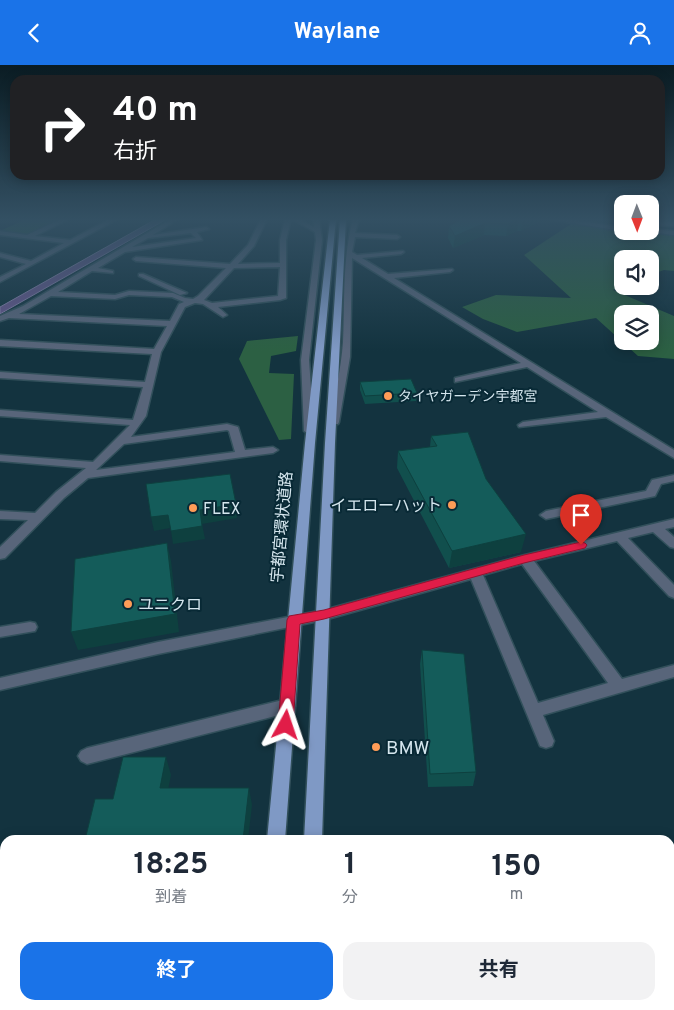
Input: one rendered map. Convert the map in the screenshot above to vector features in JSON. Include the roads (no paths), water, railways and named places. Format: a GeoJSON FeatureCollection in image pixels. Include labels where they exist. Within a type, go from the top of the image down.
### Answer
{"type":"FeatureCollection","features":[{"type":"Feature","properties":{"kind":"main road","name":"宇都宮環状道路"},"geometry":{"type":"LineString","coordinates":[[276,835],[310,443],[333,263]]}},
{"type":"Feature","properties":{"kind":"main road","name":"宇都宮環状道路"},"geometry":{"type":"LineString","coordinates":[[313,835],[324,615],[336,263]]}},
{"type":"Feature","properties":{"kind":"street"},"geometry":{"type":"LineString","coordinates":[[0,280],[32,263]]}},
{"type":"Feature","properties":{"kind":"street"},"geometry":{"type":"LineString","coordinates":[[0,319],[50,294],[100,263]]}},
{"type":"Feature","properties":{"kind":"street"},"geometry":{"type":"LineString","coordinates":[[192,263],[231,266],[282,265],[283,296],[280,298],[210,306]]}},
{"type":"Feature","properties":{"kind":"street"},"geometry":{"type":"LineString","coordinates":[[0,555],[60,495],[85,475],[121,441],[137,423],[150,385],[157,352],[182,306],[201,298],[234,263]]}},
{"type":"Feature","properties":{"kind":"street"},"geometry":{"type":"LineString","coordinates":[[310,443],[305,360],[316,263]]}},
{"type":"Feature","properties":{"kind":"street"},"geometry":{"type":"LineString","coordinates":[[330,443],[346,358],[352,263]]}},
{"type":"Feature","properties":{"kind":"street"},"geometry":{"type":"LineString","coordinates":[[367,263],[674,455]]}},
{"type":"Feature","properties":{"kind":"street"},"geometry":{"type":"LineString","coordinates":[[90,269],[110,272]]}},
{"type":"Feature","properties":{"kind":"street"},"geometry":{"type":"LineString","coordinates":[[388,276],[450,270]]}},
{"type":"Feature","properties":{"kind":"street"},"geometry":{"type":"LineString","coordinates":[[141,275],[159,281],[196,300]]}},
{"type":"Feature","properties":{"kind":"street"},"geometry":{"type":"LineString","coordinates":[[50,294],[115,297],[129,293],[173,295],[183,300],[205,302],[223,315]]}},
{"type":"Feature","properties":{"kind":"street"},"geometry":{"type":"LineString","coordinates":[[9,316],[173,324]]}},
{"type":"Feature","properties":{"kind":"street"},"geometry":{"type":"LineString","coordinates":[[0,343],[157,352]]}},
{"type":"Feature","properties":{"kind":"street"},"geometry":{"type":"LineString","coordinates":[[458,380],[530,364]]}},
{"type":"Feature","properties":{"kind":"street"},"geometry":{"type":"LineString","coordinates":[[0,375],[150,385]]}},
{"type":"Feature","properties":{"kind":"street"},"geometry":{"type":"LineString","coordinates":[[0,413],[137,423]]}},
{"type":"Feature","properties":{"kind":"street"},"geometry":{"type":"LineString","coordinates":[[523,425],[608,414]]}},
{"type":"Feature","properties":{"kind":"street"},"geometry":{"type":"LineString","coordinates":[[121,441],[226,427],[234,429],[241,454]]}},
{"type":"Feature","properties":{"kind":"street"},"geometry":{"type":"LineString","coordinates":[[85,475],[272,449]]}},
{"type":"Feature","properties":{"kind":"street"},"geometry":{"type":"LineString","coordinates":[[0,458],[95,465]]}},
{"type":"Feature","properties":{"kind":"street"},"geometry":{"type":"LineString","coordinates":[[546,515],[651,494],[656,482],[674,479]]}},
{"type":"Feature","properties":{"kind":"street"},"geometry":{"type":"LineString","coordinates":[[0,515],[37,517]]}},
{"type":"Feature","properties":{"kind":"street"},"geometry":{"type":"LineString","coordinates":[[0,684],[158,648],[324,615],[524,559],[674,523]]}},
{"type":"Feature","properties":{"kind":"street"},"geometry":{"type":"LineString","coordinates":[[656,528],[674,544]]}},
{"type":"Feature","properties":{"kind":"street"},"geometry":{"type":"LineString","coordinates":[[619,536],[674,593]]}},
{"type":"Feature","properties":{"kind":"street"},"geometry":{"type":"LineString","coordinates":[[524,559],[619,686]]}},
{"type":"Feature","properties":{"kind":"street"},"geometry":{"type":"LineString","coordinates":[[475,573],[546,741]]}},
{"type":"Feature","properties":{"kind":"street"},"geometry":{"type":"LineString","coordinates":[[0,632],[30,627]]}},
{"type":"Feature","properties":{"kind":"street"},"geometry":{"type":"LineString","coordinates":[[533,711],[674,671]]}},
{"type":"Feature","properties":{"kind":"street"},"geometry":{"type":"LineString","coordinates":[[87,756],[287,707]]}},
{"type":"Feature","properties":{"kind":"place","name":"タイヤガーデン宇都宮"},"geometry":{"type":"Point","coordinates":[388,396]}},
{"type":"Feature","properties":{"kind":"place","name":"イエローハット"},"geometry":{"type":"Point","coordinates":[452,505]}},
{"type":"Feature","properties":{"kind":"place","name":"FLEX"},"geometry":{"type":"Point","coordinates":[193,508]}},
{"type":"Feature","properties":{"kind":"place","name":"ユニクロ"},"geometry":{"type":"Point","coordinates":[128,604]}},
{"type":"Feature","properties":{"kind":"place","name":"BMW"},"geometry":{"type":"Point","coordinates":[376,747]}}]}
